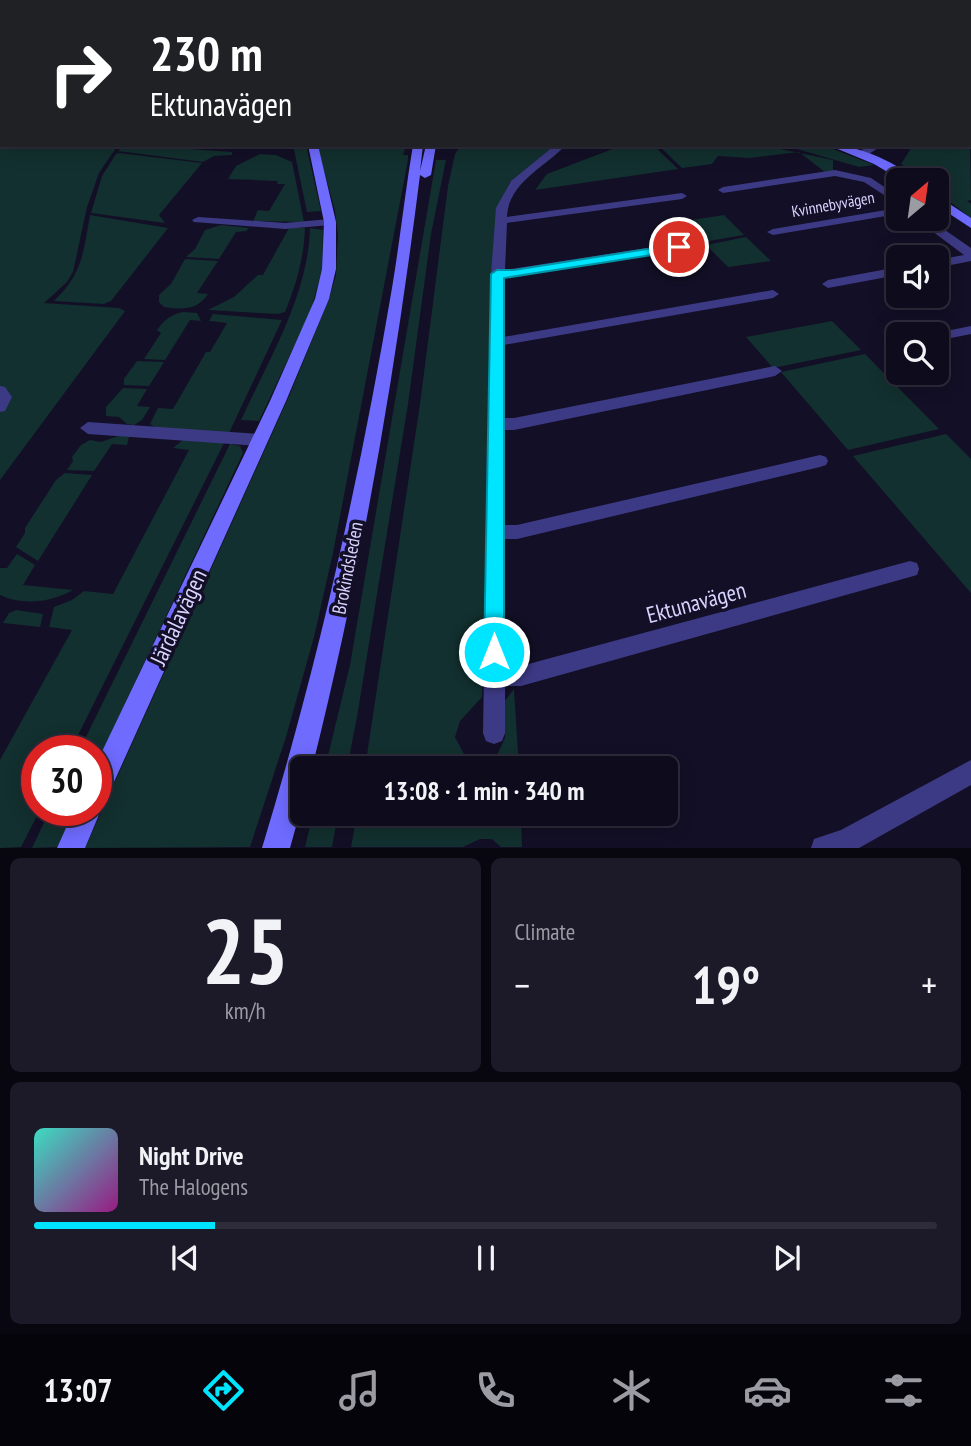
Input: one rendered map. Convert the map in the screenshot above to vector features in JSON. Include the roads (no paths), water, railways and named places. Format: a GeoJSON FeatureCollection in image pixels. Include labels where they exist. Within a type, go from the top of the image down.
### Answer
{"type":"FeatureCollection","features":[{"type":"Feature","properties":{"kind":"main road","name":"Järdalavägen"},"geometry":{"type":"LineString","coordinates":[[112,758],[322,299],[329,270],[330,222],[313,147]]}},
{"type":"Feature","properties":{"kind":"main road","name":"Brokindsleden"},"geometry":{"type":"LineString","coordinates":[[276,848],[326,672],[345,586],[399,284],[418,147]]}},
{"type":"Feature","properties":{"kind":"main road","name":"Brokindsleden"},"geometry":{"type":"LineString","coordinates":[[399,284],[431,147]]}},
{"type":"Feature","properties":{"kind":"main road","name":"Kvinnebyvägen"},"geometry":{"type":"LineString","coordinates":[[839,147],[886,168]]}},
{"type":"Feature","properties":{"kind":"main road"},"geometry":{"type":"LineString","coordinates":[[949,209],[971,224]]}},
{"type":"Feature","properties":{"kind":"main road"},"geometry":{"type":"LineString","coordinates":[[71,848],[81,826]]}},
{"type":"Feature","properties":{"kind":"street"},"geometry":{"type":"LineString","coordinates":[[494,733],[496,341],[501,220],[504,202],[515,183],[559,147]]}},
{"type":"Feature","properties":{"kind":"street"},"geometry":{"type":"LineString","coordinates":[[861,155],[874,147]]}},
{"type":"Feature","properties":{"kind":"street","name":"Kvinnebyvägen"},"geometry":{"type":"LineString","coordinates":[[723,190],[835,173],[867,180],[886,193]]}},
{"type":"Feature","properties":{"kind":"street"},"geometry":{"type":"LineString","coordinates":[[501,220],[682,196]]}},
{"type":"Feature","properties":{"kind":"street","name":"Kvinnebyvägen"},"geometry":{"type":"LineString","coordinates":[[773,232],[886,213]]}},
{"type":"Feature","properties":{"kind":"street"},"geometry":{"type":"LineString","coordinates":[[198,220],[285,226],[330,222]]}},
{"type":"Feature","properties":{"kind":"street"},"geometry":{"type":"LineString","coordinates":[[938,231],[971,256]]}},
{"type":"Feature","properties":{"kind":"street"},"geometry":{"type":"LineString","coordinates":[[497,274],[514,274],[679,247]]}},
{"type":"Feature","properties":{"kind":"street"},"geometry":{"type":"LineString","coordinates":[[949,261],[971,256]]}},
{"type":"Feature","properties":{"kind":"street"},"geometry":{"type":"LineString","coordinates":[[828,284],[886,273]]}},
{"type":"Feature","properties":{"kind":"street"},"geometry":{"type":"LineString","coordinates":[[496,341],[513,341],[773,294]]}},
{"type":"Feature","properties":{"kind":"street"},"geometry":{"type":"LineString","coordinates":[[949,334],[971,330]]}},
{"type":"Feature","properties":{"kind":"street"},"geometry":{"type":"LineString","coordinates":[[495,424],[514,424],[775,371]]}},
{"type":"Feature","properties":{"kind":"street"},"geometry":{"type":"LineString","coordinates":[[0,391],[4,397],[0,407]]}},
{"type":"Feature","properties":{"kind":"street"},"geometry":{"type":"LineString","coordinates":[[88,428],[259,440]]}},
{"type":"Feature","properties":{"kind":"street"},"geometry":{"type":"LineString","coordinates":[[494,532],[517,532],[820,461]]}},
{"type":"Feature","properties":{"kind":"street","name":"Ektunavägen"},"geometry":{"type":"LineString","coordinates":[[494,676],[521,676],[910,569]]}},
{"type":"Feature","properties":{"kind":"street"},"geometry":{"type":"LineString","coordinates":[[823,848],[846,841],[971,772]]}}]}
